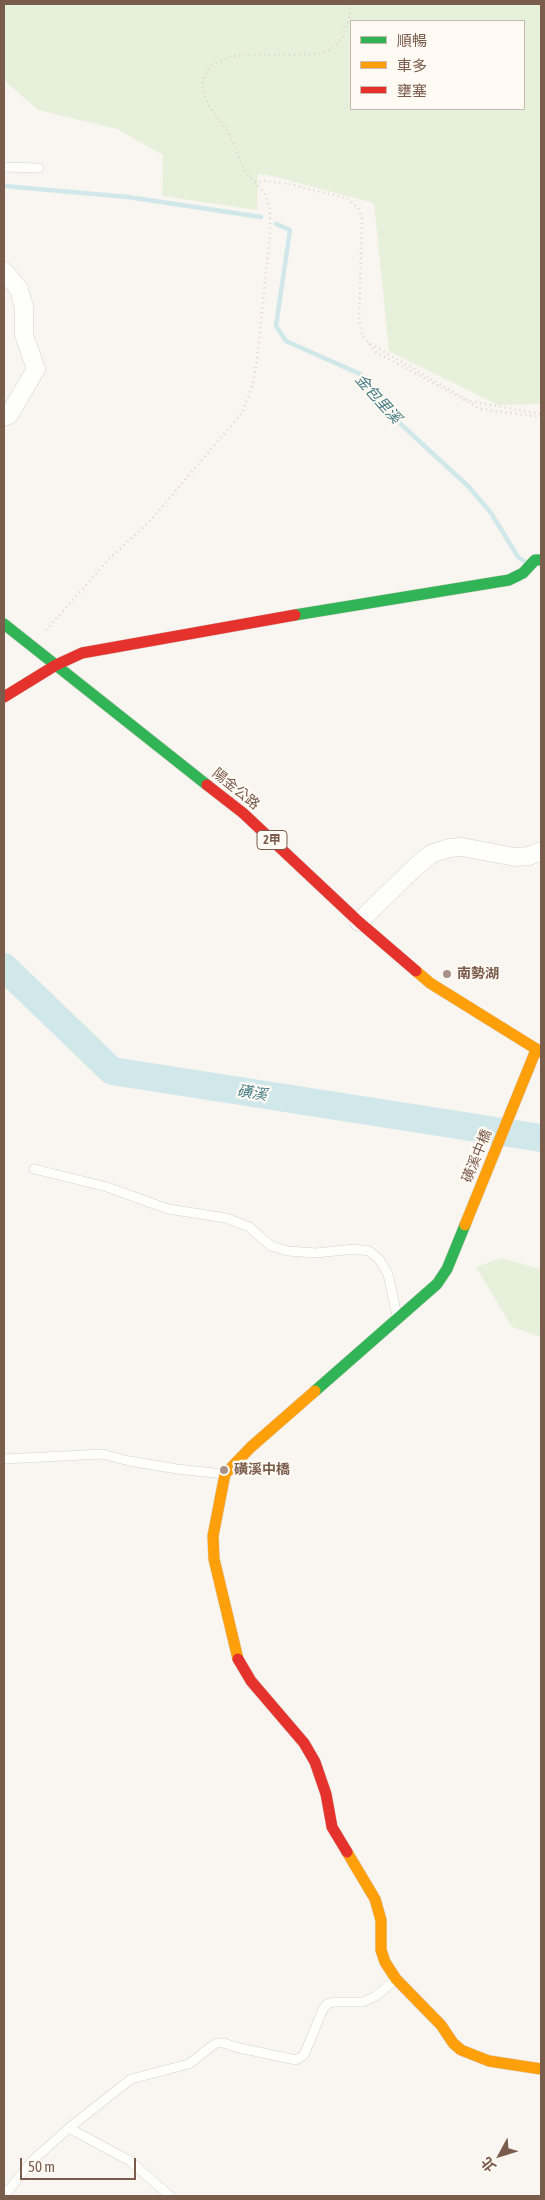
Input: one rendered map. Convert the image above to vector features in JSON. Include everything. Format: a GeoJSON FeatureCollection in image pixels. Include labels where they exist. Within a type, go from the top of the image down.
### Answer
{"type":"FeatureCollection","features":[{"type":"Feature","properties":{"kind":"street"},"geometry":{"type":"LineString","coordinates":[[4,271],[19,289],[24,307],[24,335],[36,369],[9,414],[4,417]]}},
{"type":"Feature","properties":{"kind":"street"},"geometry":{"type":"LineString","coordinates":[[4,697],[56,665],[82,653],[242,624],[509,580],[523,573],[538,560]]}},
{"type":"Feature","properties":{"kind":"street","name":"陽金公路"},"geometry":{"type":"LineString","coordinates":[[4,624],[243,813],[359,922],[430,983],[539,1051]]}},
{"type":"Feature","properties":{"kind":"street"},"geometry":{"type":"LineString","coordinates":[[359,922],[431,854],[449,848],[462,847],[514,856],[529,856],[541,851]]}},
{"type":"Feature","properties":{"kind":"street","name":"磺溪中橋"},"geometry":{"type":"LineString","coordinates":[[225,1474],[251,1447],[437,1284],[447,1269],[539,1051]]}},
{"type":"Feature","properties":{"kind":"street"},"geometry":{"type":"LineString","coordinates":[[225,1474],[213,1536],[214,1559],[239,1661],[251,1682],[304,1742],[315,1762],[326,1794],[332,1827],[375,1899],[381,1920],[381,1950],[385,1962],[396,1979],[441,2025],[453,2043],[461,2050],[489,2061],[541,2069]]}},
{"type":"Feature","properties":{"kind":"lane"},"geometry":{"type":"LineString","coordinates":[[4,167],[39,168]]}},
{"type":"Feature","properties":{"kind":"lane"},"geometry":{"type":"LineString","coordinates":[[34,1169],[106,1187],[168,1209],[226,1218],[249,1226],[271,1246],[288,1251],[316,1253],[354,1249],[369,1250],[379,1258],[388,1274],[397,1319]]}},
{"type":"Feature","properties":{"kind":"lane"},"geometry":{"type":"LineString","coordinates":[[4,1459],[102,1454],[158,1466],[225,1474]]}},
{"type":"Feature","properties":{"kind":"lane"},"geometry":{"type":"LineString","coordinates":[[4,2196],[32,2161],[68,2128],[132,2079],[189,2064],[216,2043],[224,2042],[235,2048],[296,2060],[304,2054],[323,2009],[328,2004],[333,2002],[363,2002],[376,1996],[396,1979]]}},
{"type":"Feature","properties":{"kind":"lane"},"geometry":{"type":"LineString","coordinates":[[68,2128],[130,2162],[170,2196]]}},
{"type":"Feature","properties":{"kind":"path"},"geometry":{"type":"LineString","coordinates":[[32,646],[110,558],[150,521],[242,413],[252,387],[257,360],[270,234],[270,209],[266,195],[246,174],[228,132],[209,106],[202,90],[203,80],[210,66],[232,56],[319,54],[332,49],[343,37],[351,10],[346,4]]}},
{"type":"Feature","properties":{"kind":"path"},"geometry":{"type":"LineString","coordinates":[[255,182],[265,181],[292,184],[347,198],[358,208],[362,217],[359,321],[363,337],[370,344],[469,401],[541,416]]}},
{"type":"Feature","properties":{"kind":"path"},"geometry":{"type":"LineString","coordinates":[[360,241],[358,322],[364,338],[376,352],[481,409],[541,416]]}},
{"type":"Feature","properties":{"kind":"green space"},"geometry":{"type":"Polygon","coordinates":[[[4,4],[541,4],[541,404],[498,405],[389,351],[374,203],[258,174],[257,210],[162,196],[163,155],[117,129],[38,110],[4,80],[4,4]]]}},
{"type":"Feature","properties":{"kind":"green space"},"geometry":{"type":"Polygon","coordinates":[[[501,1258],[541,1269],[541,1337],[512,1327],[476,1267],[501,1258]]]}},
{"type":"Feature","properties":{"kind":"waterway","name":"金包里溪"},"geometry":{"type":"LineString","coordinates":[[4,186],[128,197],[261,217]]}},
{"type":"Feature","properties":{"kind":"waterway","name":"金包里溪"},"geometry":{"type":"LineString","coordinates":[[276,224],[290,230],[276,326],[286,341],[360,374],[392,416],[469,487],[491,513],[518,557],[524,561]]}},
{"type":"Feature","properties":{"kind":"waterway","name":"磺溪"},"geometry":{"type":"LineString","coordinates":[[4,967],[112,1071],[541,1138]]}},
{"type":"Feature","properties":{"kind":"traffic: fast"},"geometry":{"type":"LineString","coordinates":[[295,615],[509,580],[523,573],[535,560],[541,560]]}},
{"type":"Feature","properties":{"kind":"traffic: fast"},"geometry":{"type":"LineString","coordinates":[[4,624],[207,785]]}},
{"type":"Feature","properties":{"kind":"traffic: fast"},"geometry":{"type":"LineString","coordinates":[[315,1391],[437,1284],[447,1269],[465,1225]]}},
{"type":"Feature","properties":{"kind":"traffic: slow"},"geometry":{"type":"LineString","coordinates":[[416,971],[430,983],[541,1052]]}},
{"type":"Feature","properties":{"kind":"traffic: slow"},"geometry":{"type":"LineString","coordinates":[[465,1225],[536,1050]]}},
{"type":"Feature","properties":{"kind":"traffic: slow"},"geometry":{"type":"LineString","coordinates":[[238,1659],[214,1559],[213,1536],[225,1474],[251,1447],[315,1391]]}},
{"type":"Feature","properties":{"kind":"traffic: slow"},"geometry":{"type":"LineString","coordinates":[[347,1852],[375,1899],[381,1920],[381,1950],[385,1962],[396,1979],[441,2025],[453,2043],[461,2050],[489,2061],[541,2069]]}},
{"type":"Feature","properties":{"kind":"traffic: jam"},"geometry":{"type":"LineString","coordinates":[[4,697],[56,665],[82,653],[295,615]]}},
{"type":"Feature","properties":{"kind":"traffic: jam"},"geometry":{"type":"LineString","coordinates":[[207,785],[243,813],[359,922],[416,971]]}},
{"type":"Feature","properties":{"kind":"traffic: jam"},"geometry":{"type":"LineString","coordinates":[[238,1659],[251,1681],[304,1743],[315,1762],[326,1794],[332,1827],[347,1852]]}},
{"type":"Feature","properties":{"kind":"place","name":"南勢湖"},"geometry":{"type":"Point","coordinates":[447,974]}},
{"type":"Feature","properties":{"kind":"place","name":"磺溪中橋"},"geometry":{"type":"Point","coordinates":[224,1470]}}]}
